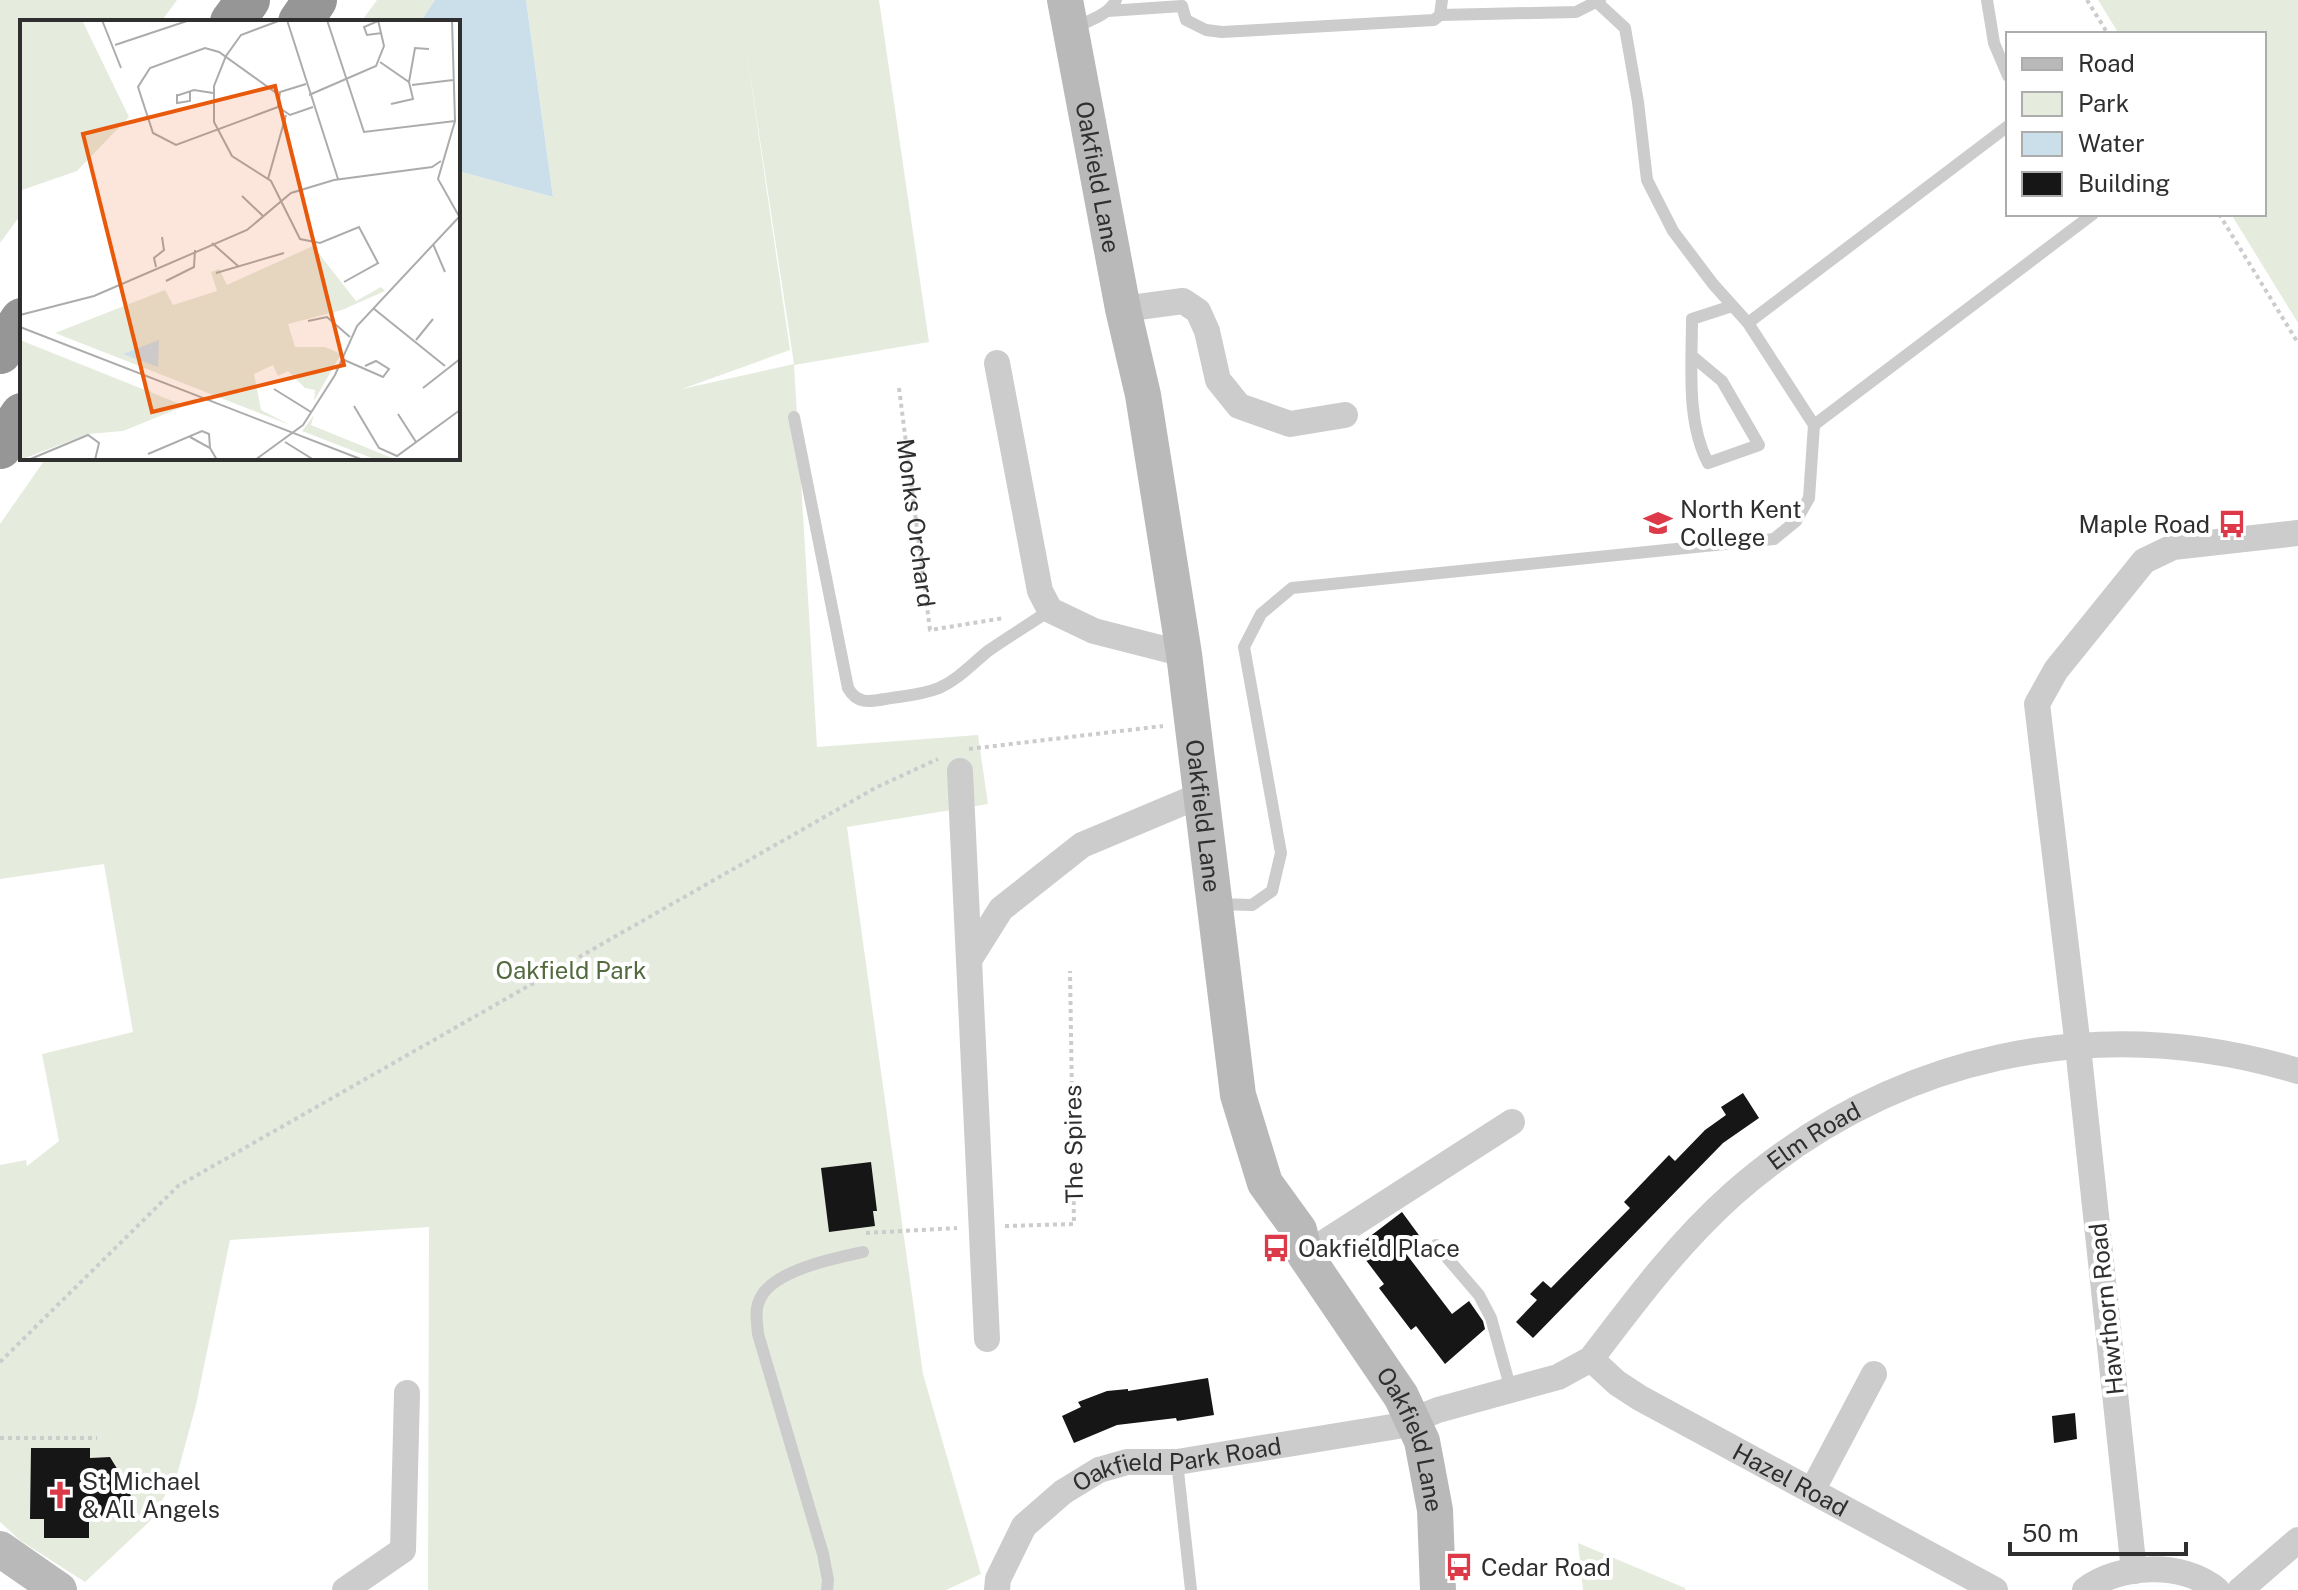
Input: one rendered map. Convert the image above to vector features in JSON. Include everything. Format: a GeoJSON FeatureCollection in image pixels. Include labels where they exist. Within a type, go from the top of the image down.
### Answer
{"type":"FeatureCollection","features":[{"type":"Feature","properties":{"kind":"highway"},"geometry":{"type":"LineString","coordinates":[[233,20],[248,0]]}},
{"type":"Feature","properties":{"kind":"highway"},"geometry":{"type":"LineString","coordinates":[[301,20],[315,0]]}},
{"type":"Feature","properties":{"kind":"highway"},"geometry":{"type":"LineString","coordinates":[[0,352],[20,323]]}},
{"type":"Feature","properties":{"kind":"highway"},"geometry":{"type":"LineString","coordinates":[[0,447],[20,418]]}},
{"type":"Feature","properties":{"kind":"street","name":"Oakfield Lane"},"geometry":{"type":"LineString","coordinates":[[1068,15],[1123,309],[1143,395],[1184,654],[1238,1095],[1265,1183],[1299,1230],[1305,1255],[1413,1419],[1424,1447],[1432,1486],[1438,1590]]}},
{"type":"Feature","properties":{"kind":"street"},"geometry":{"type":"LineString","coordinates":[[1123,309],[1183,301],[1198,311],[1207,331],[1218,380],[1239,406],[1290,424],[1345,415]]}},
{"type":"Feature","properties":{"kind":"street"},"geometry":{"type":"LineString","coordinates":[[997,363],[1040,591],[1050,610],[1094,631],[1184,654]]}},
{"type":"Feature","properties":{"kind":"street"},"geometry":{"type":"LineString","coordinates":[[2078,1047],[2037,704],[2056,670],[2144,561],[2173,547],[2298,533]]}},
{"type":"Feature","properties":{"kind":"street"},"geometry":{"type":"LineString","coordinates":[[952,759],[969,960],[987,1339]]}},
{"type":"Feature","properties":{"kind":"street"},"geometry":{"type":"LineString","coordinates":[[969,960],[1001,909],[1082,845],[1201,795]]}},
{"type":"Feature","properties":{"kind":"street","name":"Elm Road"},"geometry":{"type":"LineString","coordinates":[[1413,1419],[1565,1374],[1591,1359],[1663,1265],[1748,1182],[1807,1138],[1855,1109],[1940,1073],[2005,1055],[2078,1047],[2141,1045],[2222,1053],[2298,1071]]}},
{"type":"Feature","properties":{"kind":"street","name":"Hawthorn Road"},"geometry":{"type":"LineString","coordinates":[[2078,1047],[2134,1571]]}},
{"type":"Feature","properties":{"kind":"street"},"geometry":{"type":"LineString","coordinates":[[1305,1255],[1512,1122]]}},
{"type":"Feature","properties":{"kind":"street","name":"Hazel Road"},"geometry":{"type":"LineString","coordinates":[[1591,1359],[1608,1377],[1633,1394],[1995,1590]]}},
{"type":"Feature","properties":{"kind":"street"},"geometry":{"type":"LineString","coordinates":[[1812,1491],[1874,1374]]}},
{"type":"Feature","properties":{"kind":"street"},"geometry":{"type":"LineString","coordinates":[[345,1590],[403,1550],[407,1393]]}},
{"type":"Feature","properties":{"kind":"street","name":"Oakfield Park Road"},"geometry":{"type":"LineString","coordinates":[[997,1590],[998,1579],[1024,1526],[1081,1479],[1099,1470],[1127,1462],[1177,1462],[1391,1428],[1413,1419]]}},
{"type":"Feature","properties":{"kind":"street"},"geometry":{"type":"LineString","coordinates":[[2240,1590],[2298,1540]]}},
{"type":"Feature","properties":{"kind":"street"},"geometry":{"type":"LineString","coordinates":[[0,1549],[48,1587]]}},
{"type":"Feature","properties":{"kind":"street"},"geometry":{"type":"LineString","coordinates":[[2085,1590],[2095,1582],[2134,1571],[2164,1570],[2191,1576],[2217,1590]]}},
{"type":"Feature","properties":{"kind":"lane"},"geometry":{"type":"LineString","coordinates":[[1440,15],[1442,0]]}},
{"type":"Feature","properties":{"kind":"lane"},"geometry":{"type":"LineString","coordinates":[[1987,0],[1994,43],[2006,71]]}},
{"type":"Feature","properties":{"kind":"lane"},"geometry":{"type":"LineString","coordinates":[[1068,15],[1112,5],[1182,3],[1186,20],[1206,30],[1222,32],[1434,20],[1440,15],[1576,12],[1599,1],[1625,28],[1647,180],[1673,231],[1748,323],[1814,425],[1809,498],[1796,521],[1774,539],[1292,588],[1261,614],[1244,647],[1281,853],[1272,891],[1252,905],[1214,904]]}},
{"type":"Feature","properties":{"kind":"lane"},"geometry":{"type":"LineString","coordinates":[[1748,323],[2006,128]]}},
{"type":"Feature","properties":{"kind":"lane"},"geometry":{"type":"LineString","coordinates":[[1814,425],[2090,216]]}},
{"type":"Feature","properties":{"kind":"lane"},"geometry":{"type":"LineString","coordinates":[[1692,356],[1722,381],[1759,445],[1708,463],[1700,447],[1692,390],[1692,356],[1692,319],[1732,306]]}},
{"type":"Feature","properties":{"kind":"lane"},"geometry":{"type":"LineString","coordinates":[[794,417],[852,696],[858,700],[874,701],[927,693],[943,687],[1050,610]]}},
{"type":"Feature","properties":{"kind":"lane"},"geometry":{"type":"LineString","coordinates":[[1436,1245],[1479,1295],[1491,1318],[1511,1390]]}},
{"type":"Feature","properties":{"kind":"lane"},"geometry":{"type":"LineString","coordinates":[[827,1590],[823,1554],[758,1334],[756,1313],[761,1295],[772,1284],[819,1262],[863,1252]]}},
{"type":"Feature","properties":{"kind":"lane"},"geometry":{"type":"LineString","coordinates":[[1177,1462],[1191,1590]]}},
{"type":"Feature","properties":{"kind":"path"},"geometry":{"type":"LineString","coordinates":[[2087,0],[2107,32]]}},
{"type":"Feature","properties":{"kind":"path"},"geometry":{"type":"LineString","coordinates":[[2220,216],[2298,343]]}},
{"type":"Feature","properties":{"kind":"path","name":"Monks Orchard"},"geometry":{"type":"LineString","coordinates":[[899,388],[930,630],[1050,610]]}},
{"type":"Feature","properties":{"kind":"path"},"geometry":{"type":"LineString","coordinates":[[0,1362],[178,1186],[877,787],[952,759],[1193,722]]}},
{"type":"Feature","properties":{"kind":"path","name":"The Spires"},"geometry":{"type":"LineString","coordinates":[[981,1226],[1074,1224],[1070,971]]}},
{"type":"Feature","properties":{"kind":"path"},"geometry":{"type":"LineString","coordinates":[[862,1233],[981,1226]]}},
{"type":"Feature","properties":{"kind":"path"},"geometry":{"type":"LineString","coordinates":[[0,1438],[97,1438]]}},
{"type":"Feature","properties":{"kind":"green space"},"geometry":{"type":"Polygon","coordinates":[[[0,0],[177,0],[162,20],[20,20],[20,216],[0,243],[0,0]]]}},
{"type":"Feature","properties":{"kind":"green space"},"geometry":{"type":"Polygon","coordinates":[[[377,0],[435,0],[421,20],[362,20],[377,0]]]}},
{"type":"Feature","properties":{"kind":"green space","name":"Oakfield Park"},"geometry":{"type":"Polygon","coordinates":[[[526,0],[879,0],[929,342],[794,365],[817,747],[978,735],[988,804],[847,827],[923,1374],[981,1574],[946,1590],[428,1590],[429,1227],[230,1240],[196,1405],[177,1475],[150,1521],[85,1582],[21,1541],[0,1522],[0,1165],[26,1160],[27,1166],[59,1141],[42,1054],[133,1032],[104,864],[0,879],[0,524],[45,460],[460,460],[460,172],[553,197],[526,0]],[[746,48],[790,350],[682,389],[794,364],[746,48]],[[32,1448],[31,1519],[44,1519],[45,1538],[89,1538],[90,1472],[112,1514],[134,1508],[127,1485],[110,1457],[90,1458],[90,1448],[32,1448]]]}},
{"type":"Feature","properties":{"kind":"green space"},"geometry":{"type":"Polygon","coordinates":[[[2098,0],[2298,0],[2298,323],[2232,216],[2266,216],[2266,32],[2118,32],[2098,0]]]}},
{"type":"Feature","properties":{"kind":"green space"},"geometry":{"type":"Polygon","coordinates":[[[1578,1543],[1685,1588],[1685,1590],[1583,1590],[1578,1543]]]}},
{"type":"Feature","properties":{"kind":"water"},"geometry":{"type":"Polygon","coordinates":[[[435,0],[526,0],[553,197],[460,172],[460,20],[421,20],[435,0]]]}},
{"type":"Feature","properties":{"kind":"building"},"geometry":{"type":"Polygon","coordinates":[[[1743,1093],[1759,1118],[1723,1143],[1533,1338],[1516,1322],[1537,1300],[1530,1294],[1543,1281],[1551,1288],[1630,1208],[1624,1202],[1669,1155],[1675,1161],[1705,1130],[1726,1115],[1721,1107],[1743,1093]]]}},
{"type":"Feature","properties":{"kind":"building"},"geometry":{"type":"Polygon","coordinates":[[[871,1162],[877,1211],[873,1211],[875,1226],[829,1232],[821,1168],[871,1162]]]}},
{"type":"Feature","properties":{"kind":"building"},"geometry":{"type":"Polygon","coordinates":[[[1402,1212],[1421,1238],[1404,1251],[1452,1314],[1469,1301],[1483,1321],[1485,1329],[1445,1364],[1416,1326],[1411,1330],[1379,1288],[1384,1284],[1356,1247],[1402,1212]]]}},
{"type":"Feature","properties":{"kind":"building"},"geometry":{"type":"Polygon","coordinates":[[[1208,1378],[1214,1415],[1117,1425],[1074,1443],[1062,1416],[1081,1407],[1078,1402],[1107,1391],[1128,1391],[1208,1378]]]}},
{"type":"Feature","properties":{"kind":"building"},"geometry":{"type":"Polygon","coordinates":[[[2075,1413],[2077,1439],[2054,1443],[2052,1416],[2075,1413]]]}},
{"type":"Feature","properties":{"kind":"building","name":"St Michael & All Angels"},"geometry":{"type":"Polygon","coordinates":[[[31,1448],[90,1448],[90,1458],[110,1457],[127,1485],[135,1508],[89,1520],[89,1538],[44,1538],[44,1519],[30,1519],[31,1448]]]}},
{"type":"Feature","properties":{"kind":"place","name":"North Kent College"},"geometry":{"type":"Point","coordinates":[1658,523]}},
{"type":"Feature","properties":{"kind":"place","name":"Maple Road"},"geometry":{"type":"Point","coordinates":[2232,524]}},
{"type":"Feature","properties":{"kind":"place","name":"Oakfield Place"},"geometry":{"type":"Point","coordinates":[1276,1248]}},
{"type":"Feature","properties":{"kind":"place","name":"St Michael & All Angels"},"geometry":{"type":"Point","coordinates":[60,1495]}},
{"type":"Feature","properties":{"kind":"place","name":"Cedar Road"},"geometry":{"type":"Point","coordinates":[1459,1567]}}]}
